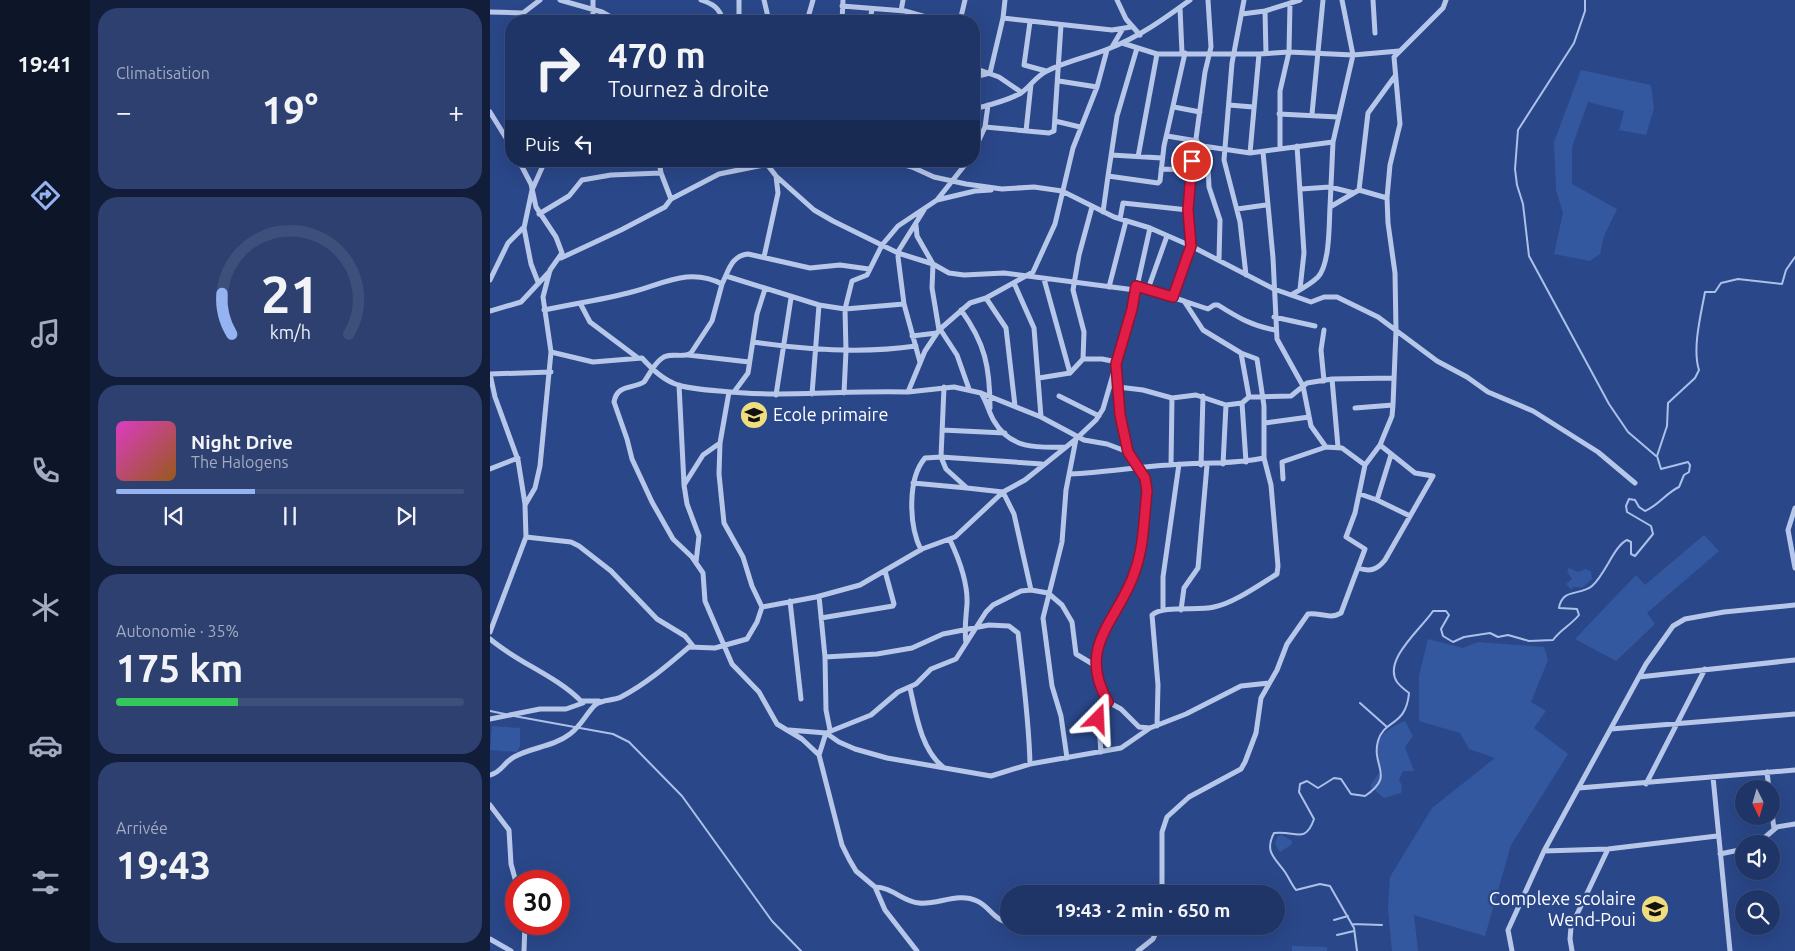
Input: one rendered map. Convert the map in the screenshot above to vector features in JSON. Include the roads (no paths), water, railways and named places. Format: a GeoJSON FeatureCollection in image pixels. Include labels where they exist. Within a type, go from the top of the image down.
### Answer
{"type":"FeatureCollection","features":[{"type":"Feature","properties":{"kind":"street"},"geometry":{"type":"LineString","coordinates":[[490,12],[523,13],[540,0]]}},
{"type":"Feature","properties":{"kind":"street"},"geometry":{"type":"LineString","coordinates":[[560,0],[604,15]]}},
{"type":"Feature","properties":{"kind":"street"},"geometry":{"type":"LineString","coordinates":[[593,0],[593,15]]}},
{"type":"Feature","properties":{"kind":"street"},"geometry":{"type":"LineString","coordinates":[[701,0],[714,5],[721,15]]}},
{"type":"Feature","properties":{"kind":"street"},"geometry":{"type":"LineString","coordinates":[[739,0],[739,15]]}},
{"type":"Feature","properties":{"kind":"street"},"geometry":{"type":"LineString","coordinates":[[764,0],[768,15]]}},
{"type":"Feature","properties":{"kind":"street"},"geometry":{"type":"LineString","coordinates":[[806,0],[813,0],[809,15]]}},
{"type":"Feature","properties":{"kind":"street"},"geometry":{"type":"LineString","coordinates":[[901,11],[903,0]]}},
{"type":"Feature","properties":{"kind":"street"},"geometry":{"type":"LineString","coordinates":[[961,15],[965,0]]}},
{"type":"Feature","properties":{"kind":"street"},"geometry":{"type":"LineString","coordinates":[[990,73],[1003,18],[1005,0]]}},
{"type":"Feature","properties":{"kind":"street"},"geometry":{"type":"LineString","coordinates":[[1118,0],[1131,26],[1140,35]]}},
{"type":"Feature","properties":{"kind":"street"},"geometry":{"type":"LineString","coordinates":[[980,107],[1021,92],[1046,71],[1109,49],[1140,35],[1157,25],[1190,0]]}},
{"type":"Feature","properties":{"kind":"street"},"geometry":{"type":"LineString","coordinates":[[1173,297],[1191,246],[1188,210],[1191,170],[1197,143],[1210,53],[1211,34],[1208,0]]}},
{"type":"Feature","properties":{"kind":"street"},"geometry":{"type":"LineString","coordinates":[[1244,0],[1234,54],[1224,165],[1237,208],[1246,274]]}},
{"type":"Feature","properties":{"kind":"street"},"geometry":{"type":"LineString","coordinates":[[1242,14],[1265,11],[1297,0]]}},
{"type":"Feature","properties":{"kind":"street"},"geometry":{"type":"LineString","coordinates":[[1312,114],[1323,0]]}},
{"type":"Feature","properties":{"kind":"street"},"geometry":{"type":"LineString","coordinates":[[1292,296],[1318,277],[1324,265],[1330,207],[1333,142],[1353,55],[1342,0]]}},
{"type":"Feature","properties":{"kind":"street"},"geometry":{"type":"LineString","coordinates":[[1373,0],[1375,32]]}},
{"type":"Feature","properties":{"kind":"street"},"geometry":{"type":"LineString","coordinates":[[1162,885],[1162,832],[1167,817],[1189,797],[1240,768],[1256,733],[1261,698],[1282,659],[1287,644],[1308,614],[1315,613],[1326,617],[1342,612],[1365,549],[1346,537],[1360,494],[1365,465],[1380,446],[1390,421],[1393,405],[1396,330],[1395,273],[1388,223],[1387,198],[1390,165],[1400,124],[1394,57],[1443,8],[1446,0]]}},
{"type":"Feature","properties":{"kind":"street"},"geometry":{"type":"LineString","coordinates":[[843,3],[872,9],[923,15]]}},
{"type":"Feature","properties":{"kind":"street"},"geometry":{"type":"LineString","coordinates":[[1280,148],[1279,114],[1282,76],[1289,52],[1290,3]]}},
{"type":"Feature","properties":{"kind":"street"},"geometry":{"type":"LineString","coordinates":[[1108,176],[1158,183],[1183,53],[1180,8]]}},
{"type":"Feature","properties":{"kind":"street"},"geometry":{"type":"LineString","coordinates":[[871,15],[872,9]]}},
{"type":"Feature","properties":{"kind":"street"},"geometry":{"type":"LineString","coordinates":[[1265,11],[1266,54]]}},
{"type":"Feature","properties":{"kind":"street"},"geometry":{"type":"LineString","coordinates":[[1003,18],[1122,30],[1131,26]]}},
{"type":"Feature","properties":{"kind":"street"},"geometry":{"type":"LineString","coordinates":[[1030,22],[1024,65],[1046,71]]}},
{"type":"Feature","properties":{"kind":"street"},"geometry":{"type":"LineString","coordinates":[[985,127],[1052,133],[1055,121],[1060,65],[1061,25]]}},
{"type":"Feature","properties":{"kind":"street"},"geometry":{"type":"LineString","coordinates":[[908,392],[920,362],[938,330],[970,303],[986,298],[1030,276],[1039,262],[1055,224],[1080,127],[1097,87],[1109,49],[1122,30]]}},
{"type":"Feature","properties":{"kind":"street"},"geometry":{"type":"LineString","coordinates":[[1122,43],[1157,54],[1266,54],[1289,52],[1353,55],[1399,51]]}},
{"type":"Feature","properties":{"kind":"street"},"geometry":{"type":"LineString","coordinates":[[1103,212],[1119,105],[1136,48]]}},
{"type":"Feature","properties":{"kind":"street"},"geometry":{"type":"LineString","coordinates":[[1138,157],[1157,54]]}},
{"type":"Feature","properties":{"kind":"street"},"geometry":{"type":"LineString","coordinates":[[1250,154],[1259,54]]}},
{"type":"Feature","properties":{"kind":"street"},"geometry":{"type":"LineString","coordinates":[[980,70],[990,73],[1021,92]]}},
{"type":"Feature","properties":{"kind":"street"},"geometry":{"type":"LineString","coordinates":[[980,76],[990,73]]}},
{"type":"Feature","properties":{"kind":"street"},"geometry":{"type":"LineString","coordinates":[[1360,190],[1368,113],[1395,76]]}},
{"type":"Feature","properties":{"kind":"street"},"geometry":{"type":"LineString","coordinates":[[1058,81],[1097,87]]}},
{"type":"Feature","properties":{"kind":"street"},"geometry":{"type":"LineString","coordinates":[[1026,131],[1031,84]]}},
{"type":"Feature","properties":{"kind":"street"},"geometry":{"type":"LineString","coordinates":[[980,138],[985,127],[988,105]]}},
{"type":"Feature","properties":{"kind":"street"},"geometry":{"type":"LineString","coordinates":[[1228,105],[1253,107]]}},
{"type":"Feature","properties":{"kind":"street"},"geometry":{"type":"LineString","coordinates":[[1174,106],[1200,112]]}},
{"type":"Feature","properties":{"kind":"street"},"geometry":{"type":"LineString","coordinates":[[490,112],[505,136]]}},
{"type":"Feature","properties":{"kind":"street"},"geometry":{"type":"LineString","coordinates":[[1279,114],[1338,116]]}},
{"type":"Feature","properties":{"kind":"street"},"geometry":{"type":"LineString","coordinates":[[1055,121],[1080,127]]}},
{"type":"Feature","properties":{"kind":"street"},"geometry":{"type":"LineString","coordinates":[[1167,136],[1225,151],[1250,154],[1280,148],[1333,142]]}},
{"type":"Feature","properties":{"kind":"street"},"geometry":{"type":"LineString","coordinates":[[1297,146],[1304,253],[1300,290]]}},
{"type":"Feature","properties":{"kind":"street"},"geometry":{"type":"LineString","coordinates":[[1207,147],[1209,187],[1220,220],[1219,260]]}},
{"type":"Feature","properties":{"kind":"street"},"geometry":{"type":"LineString","coordinates":[[1263,152],[1266,205],[1273,258],[1275,330],[1277,339],[1303,386],[1311,426],[1326,447]]}},
{"type":"Feature","properties":{"kind":"street"},"geometry":{"type":"LineString","coordinates":[[1111,155],[1162,158]]}},
{"type":"Feature","properties":{"kind":"street"},"geometry":{"type":"LineString","coordinates":[[522,167],[532,190],[539,214],[562,248],[561,258]]}},
{"type":"Feature","properties":{"kind":"street"},"geometry":{"type":"LineString","coordinates":[[538,282],[527,248],[524,227],[532,190],[542,167]]}},
{"type":"Feature","properties":{"kind":"street"},"geometry":{"type":"LineString","coordinates":[[660,167],[671,199]]}},
{"type":"Feature","properties":{"kind":"street"},"geometry":{"type":"LineString","coordinates":[[490,310],[520,302],[528,296],[538,282],[561,258],[658,210],[671,199],[719,174],[749,167]]}},
{"type":"Feature","properties":{"kind":"street"},"geometry":{"type":"LineString","coordinates":[[769,167],[776,176],[814,210],[898,253],[933,264],[957,275],[989,272],[1030,276],[1074,284],[1148,289],[1208,309],[1214,304],[1218,305],[1244,322],[1275,330]]}},
{"type":"Feature","properties":{"kind":"street"},"geometry":{"type":"LineString","coordinates":[[909,167],[952,181],[1002,189]]}},
{"type":"Feature","properties":{"kind":"street"},"geometry":{"type":"LineString","coordinates":[[844,393],[845,309],[852,281],[865,277],[882,245],[898,226],[937,200],[963,167]]}},
{"type":"Feature","properties":{"kind":"street"},"geometry":{"type":"LineString","coordinates":[[1161,169],[1191,170]]}},
{"type":"Feature","properties":{"kind":"street"},"geometry":{"type":"LineString","coordinates":[[539,214],[569,196],[582,180],[611,175],[661,173]]}},
{"type":"Feature","properties":{"kind":"street"},"geometry":{"type":"LineString","coordinates":[[764,257],[777,200],[776,176]]}},
{"type":"Feature","properties":{"kind":"street"},"geometry":{"type":"LineString","coordinates":[[937,200],[975,191],[1002,189],[1034,187],[1062,191],[1103,212],[1150,228],[1191,246],[1274,289],[1292,296],[1313,302],[1327,296],[1346,300],[1378,317],[1437,361],[1467,377],[1488,392],[1533,411],[1598,452],[1635,482]]}},
{"type":"Feature","properties":{"kind":"street"},"geometry":{"type":"LineString","coordinates":[[1301,189],[1330,187],[1354,193]]}},
{"type":"Feature","properties":{"kind":"street"},"geometry":{"type":"LineString","coordinates":[[1330,207],[1360,190],[1387,198]]}},
{"type":"Feature","properties":{"kind":"street"},"geometry":{"type":"LineString","coordinates":[[1109,287],[1123,220],[1124,203],[1188,210]]}},
{"type":"Feature","properties":{"kind":"street"},"geometry":{"type":"LineString","coordinates":[[1237,208],[1266,205]]}},
{"type":"Feature","properties":{"kind":"street"},"geometry":{"type":"LineString","coordinates":[[1039,378],[1070,373],[1083,359],[1084,332],[1076,304],[1074,284],[1092,207]]}},
{"type":"Feature","properties":{"kind":"street"},"geometry":{"type":"LineString","coordinates":[[920,362],[904,304],[898,253],[924,209]]}},
{"type":"Feature","properties":{"kind":"street"},"geometry":{"type":"LineString","coordinates":[[916,225],[919,240],[933,264],[932,288],[938,330],[957,355],[969,389]]}},
{"type":"Feature","properties":{"kind":"street"},"geometry":{"type":"LineString","coordinates":[[490,280],[508,243],[524,227]]}},
{"type":"Feature","properties":{"kind":"street"},"geometry":{"type":"LineString","coordinates":[[762,607],[819,596],[860,585],[921,550],[950,540],[961,533],[1004,492],[1025,480],[1042,464],[1077,438],[1099,416],[1110,386],[1132,309],[1135,288],[1150,228]]}},
{"type":"Feature","properties":{"kind":"street"},"geometry":{"type":"LineString","coordinates":[[1148,289],[1167,236]]}},
{"type":"Feature","properties":{"kind":"street"},"geometry":{"type":"LineString","coordinates":[[688,355],[712,321],[722,284],[738,255],[748,254],[810,268],[840,265],[869,270]]}},
{"type":"Feature","properties":{"kind":"street"},"geometry":{"type":"LineString","coordinates":[[525,504],[534,488],[539,472],[551,372],[551,339],[543,297],[550,270]]}},
{"type":"Feature","properties":{"kind":"street"},"geometry":{"type":"LineString","coordinates":[[726,276],[790,298],[819,305],[845,309],[904,304]]}},
{"type":"Feature","properties":{"kind":"street"},"geometry":{"type":"LineString","coordinates":[[544,310],[633,292],[658,282],[681,277],[716,281],[722,284]]}},
{"type":"Feature","properties":{"kind":"street"},"geometry":{"type":"LineString","coordinates":[[1044,280],[1070,373]]}},
{"type":"Feature","properties":{"kind":"street"},"geometry":{"type":"LineString","coordinates":[[1014,283],[1034,328],[1041,417]]}},
{"type":"Feature","properties":{"kind":"street"},"geometry":{"type":"LineString","coordinates":[[490,719],[540,709],[566,709],[583,703],[620,697],[644,683],[692,646],[715,648],[747,639],[757,622],[762,607],[752,586],[743,557],[724,523],[719,474],[720,443],[732,392],[745,379],[765,289]]}},
{"type":"Feature","properties":{"kind":"street"},"geometry":{"type":"LineString","coordinates":[[776,394],[785,347],[790,298]]}},
{"type":"Feature","properties":{"kind":"street"},"geometry":{"type":"LineString","coordinates":[[986,298],[1006,328],[1015,406]]}},
{"type":"Feature","properties":{"kind":"street"},"geometry":{"type":"LineString","coordinates":[[1157,726],[1158,685],[1152,618],[1156,612],[1224,604],[1278,573],[1271,485],[1264,458],[1265,422],[1257,359],[1241,353],[1203,330],[1184,301]]}},
{"type":"Feature","properties":{"kind":"street"},"geometry":{"type":"LineString","coordinates":[[580,303],[590,322],[638,358]]}},
{"type":"Feature","properties":{"kind":"street"},"geometry":{"type":"LineString","coordinates":[[812,394],[819,305]]}},
{"type":"Feature","properties":{"kind":"street"},"geometry":{"type":"LineString","coordinates":[[961,310],[982,341],[990,396],[990,412]]}},
{"type":"Feature","properties":{"kind":"street"},"geometry":{"type":"LineString","coordinates":[[1274,317],[1315,326]]}},
{"type":"Feature","properties":{"kind":"street"},"geometry":{"type":"LineString","coordinates":[[912,336],[938,330]]}},
{"type":"Feature","properties":{"kind":"street"},"geometry":{"type":"LineString","coordinates":[[1324,330],[1321,350],[1324,381]]}},
{"type":"Feature","properties":{"kind":"street"},"geometry":{"type":"LineString","coordinates":[[753,342],[815,350],[846,351],[876,351],[916,346]]}},
{"type":"Feature","properties":{"kind":"street"},"geometry":{"type":"LineString","coordinates":[[551,352],[593,362],[642,358],[654,371],[679,385],[732,392],[812,394],[908,392],[944,387],[969,389],[1041,417],[1077,438],[1128,452]]}},
{"type":"Feature","properties":{"kind":"street"},"geometry":{"type":"LineString","coordinates":[[1241,353],[1249,397]]}},
{"type":"Feature","properties":{"kind":"street"},"geometry":{"type":"LineString","coordinates":[[749,362],[688,355],[666,356],[661,358],[654,371],[642,384],[626,386],[615,396],[614,402],[628,440],[632,459],[652,502],[672,539],[696,562],[703,573],[705,601],[726,646],[732,664],[760,692],[774,720],[802,739],[819,755],[842,845],[856,871],[875,887],[885,910],[917,951]]}},
{"type":"Feature","properties":{"kind":"street"},"geometry":{"type":"LineString","coordinates":[[1083,359],[1102,359],[1117,363]]}},
{"type":"Feature","properties":{"kind":"street"},"geometry":{"type":"LineString","coordinates":[[1117,363],[1120,415],[1128,452],[1145,478],[1147,491],[1137,566],[1104,627],[1096,666],[1099,686],[1108,702],[1121,709],[1139,726],[1150,728]]}},
{"type":"Feature","properties":{"kind":"street"},"geometry":{"type":"LineString","coordinates":[[490,632],[526,537],[525,504],[518,458],[495,397],[490,374],[551,372]]}},
{"type":"Feature","properties":{"kind":"street"},"geometry":{"type":"LineString","coordinates":[[1110,386],[1143,390],[1172,398],[1202,396],[1226,405],[1242,403],[1249,397],[1263,396],[1274,398],[1291,396],[1296,394],[1303,386],[1332,379],[1393,378]]}},
{"type":"Feature","properties":{"kind":"street"},"geometry":{"type":"LineString","coordinates":[[1332,379],[1338,447]]}},
{"type":"Feature","properties":{"kind":"street"},"geometry":{"type":"LineString","coordinates":[[679,385],[684,485],[687,504],[699,536],[696,562]]}},
{"type":"Feature","properties":{"kind":"street"},"geometry":{"type":"LineString","coordinates":[[944,387],[941,457],[946,469],[967,488]]}},
{"type":"Feature","properties":{"kind":"street"},"geometry":{"type":"LineString","coordinates":[[981,393],[994,421],[1021,446],[1066,447]]}},
{"type":"Feature","properties":{"kind":"street"},"geometry":{"type":"LineString","coordinates":[[1060,396],[1099,416]]}},
{"type":"Feature","properties":{"kind":"street"},"geometry":{"type":"LineString","coordinates":[[1201,465],[1202,396]]}},
{"type":"Feature","properties":{"kind":"street"},"geometry":{"type":"LineString","coordinates":[[1171,465],[1172,398]]}},
{"type":"Feature","properties":{"kind":"street"},"geometry":{"type":"LineString","coordinates":[[1242,403],[1246,462]]}},
{"type":"Feature","properties":{"kind":"street"},"geometry":{"type":"LineString","coordinates":[[1223,464],[1226,405]]}},
{"type":"Feature","properties":{"kind":"street"},"geometry":{"type":"LineString","coordinates":[[1355,408],[1393,405]]}},
{"type":"Feature","properties":{"kind":"street"},"geometry":{"type":"LineString","coordinates":[[1265,422],[1309,417]]}},
{"type":"Feature","properties":{"kind":"street"},"geometry":{"type":"LineString","coordinates":[[942,430],[1005,433]]}},
{"type":"Feature","properties":{"kind":"street"},"geometry":{"type":"LineString","coordinates":[[1067,758],[1061,716],[1052,686],[1043,622],[1048,593],[1062,542],[1070,474],[1077,438]]}},
{"type":"Feature","properties":{"kind":"street"},"geometry":{"type":"LineString","coordinates":[[684,485],[703,455],[720,443]]}},
{"type":"Feature","properties":{"kind":"street"},"geometry":{"type":"LineString","coordinates":[[1358,568],[1369,571],[1380,565],[1432,476],[1419,475],[1380,446]]}},
{"type":"Feature","properties":{"kind":"street"},"geometry":{"type":"LineString","coordinates":[[1283,479],[1282,462],[1326,447],[1338,447],[1365,465]]}},
{"type":"Feature","properties":{"kind":"street"},"geometry":{"type":"LineString","coordinates":[[1377,500],[1391,455]]}},
{"type":"Feature","properties":{"kind":"street"},"geometry":{"type":"LineString","coordinates":[[921,550],[914,536],[913,483],[918,466],[925,458],[941,457],[1042,464]]}},
{"type":"Feature","properties":{"kind":"street"},"geometry":{"type":"LineString","coordinates":[[490,469],[518,458]]}},
{"type":"Feature","properties":{"kind":"street"},"geometry":{"type":"LineString","coordinates":[[1070,474],[1100,473],[1179,464],[1223,464],[1264,458]]}},
{"type":"Feature","properties":{"kind":"street"},"geometry":{"type":"LineString","coordinates":[[1162,610],[1163,577],[1179,464]]}},
{"type":"Feature","properties":{"kind":"street"},"geometry":{"type":"LineString","coordinates":[[1181,610],[1184,588],[1198,568],[1207,465]]}},
{"type":"Feature","properties":{"kind":"street"},"geometry":{"type":"LineString","coordinates":[[913,483],[1004,492]]}},
{"type":"Feature","properties":{"kind":"street"},"geometry":{"type":"LineString","coordinates":[[1004,492],[1014,514],[1031,590]]}},
{"type":"Feature","properties":{"kind":"street"},"geometry":{"type":"LineString","coordinates":[[1360,494],[1410,516]]}},
{"type":"Feature","properties":{"kind":"street"},"geometry":{"type":"LineString","coordinates":[[1795,508],[1788,530],[1795,568]]}},
{"type":"Feature","properties":{"kind":"street"},"geometry":{"type":"LineString","coordinates":[[526,537],[563,540],[578,546],[611,571],[650,613],[686,636],[692,646]]}},
{"type":"Feature","properties":{"kind":"street"},"geometry":{"type":"LineString","coordinates":[[950,540],[959,560],[965,583],[967,603],[964,631],[966,643]]}},
{"type":"Feature","properties":{"kind":"street"},"geometry":{"type":"LineString","coordinates":[[821,618],[893,606],[885,571]]}},
{"type":"Feature","properties":{"kind":"street"},"geometry":{"type":"LineString","coordinates":[[788,730],[828,731],[855,723],[871,715],[898,692],[910,688],[931,669],[956,659],[993,605],[1021,591],[1031,590],[1048,593],[1062,605],[1071,620],[1076,654],[1096,666]]}},
{"type":"Feature","properties":{"kind":"street"},"geometry":{"type":"LineString","coordinates":[[819,596],[825,657],[828,731],[819,755]]}},
{"type":"Feature","properties":{"kind":"street"},"geometry":{"type":"LineString","coordinates":[[790,602],[801,700]]}},
{"type":"Feature","properties":{"kind":"street"},"geometry":{"type":"LineString","coordinates":[[1512,951],[1508,930],[1544,851],[1640,677],[1676,622],[1724,612],[1795,605]]}},
{"type":"Feature","properties":{"kind":"street"},"geometry":{"type":"LineString","coordinates":[[825,657],[877,654],[912,648],[943,634],[978,627],[1009,626],[1018,634],[1020,666],[1028,716],[1030,764]]}},
{"type":"Feature","properties":{"kind":"street"},"geometry":{"type":"LineString","coordinates":[[490,639],[504,650],[563,686],[583,703]]}},
{"type":"Feature","properties":{"kind":"street"},"geometry":{"type":"LineString","coordinates":[[1640,677],[1795,660]]}},
{"type":"Feature","properties":{"kind":"street"},"geometry":{"type":"LineString","coordinates":[[1646,784],[1705,669]]}},
{"type":"Feature","properties":{"kind":"street"},"geometry":{"type":"LineString","coordinates":[[828,731],[839,742],[855,749],[928,766],[992,776],[1030,764],[1126,746],[1150,728],[1241,686],[1269,683]]}},
{"type":"Feature","properties":{"kind":"street"},"geometry":{"type":"LineString","coordinates":[[910,688],[924,740],[936,761],[944,768]]}},
{"type":"Feature","properties":{"kind":"street"},"geometry":{"type":"LineString","coordinates":[[490,775],[498,773],[515,756],[566,738],[578,728],[595,706],[605,700]]}},
{"type":"Feature","properties":{"kind":"street"},"geometry":{"type":"LineString","coordinates":[[1102,752],[1098,714],[1108,702]]}},
{"type":"Feature","properties":{"kind":"street"},"geometry":{"type":"LineString","coordinates":[[1612,729],[1795,714]]}},
{"type":"Feature","properties":{"kind":"street"},"geometry":{"type":"LineString","coordinates":[[1579,788],[1646,784],[1795,770]]}},
{"type":"Feature","properties":{"kind":"street"},"geometry":{"type":"LineString","coordinates":[[1767,772],[1768,780]]}},
{"type":"Feature","properties":{"kind":"street"},"geometry":{"type":"LineString","coordinates":[[1713,777],[1717,836],[1730,951]]}},
{"type":"Feature","properties":{"kind":"street"},"geometry":{"type":"LineString","coordinates":[[490,805],[508,830],[513,870]]}},
{"type":"Feature","properties":{"kind":"street"},"geometry":{"type":"LineString","coordinates":[[1767,835],[1774,829],[1795,824]]}},
{"type":"Feature","properties":{"kind":"street"},"geometry":{"type":"LineString","coordinates":[[1774,825],[1774,829]]}},
{"type":"Feature","properties":{"kind":"street"},"geometry":{"type":"LineString","coordinates":[[1544,851],[1608,849],[1717,836]]}},
{"type":"Feature","properties":{"kind":"street"},"geometry":{"type":"LineString","coordinates":[[1572,951],[1571,927],[1608,849]]}},
{"type":"Feature","properties":{"kind":"street"},"geometry":{"type":"LineString","coordinates":[[1720,854],[1735,851]]}},
{"type":"Feature","properties":{"kind":"street"},"geometry":{"type":"LineString","coordinates":[[875,887],[889,888],[919,903],[969,898],[978,901],[1000,920]]}},
{"type":"Feature","properties":{"kind":"street"},"geometry":{"type":"LineString","coordinates":[[524,951],[525,935]]}},
{"type":"Feature","properties":{"kind":"street"},"geometry":{"type":"LineString","coordinates":[[1138,951],[1153,939],[1155,935]]}},
{"type":"Feature","properties":{"kind":"street"},"geometry":{"type":"LineString","coordinates":[[490,939],[511,951]]}},
{"type":"Feature","properties":{"kind":"waterway"},"geometry":{"type":"LineString","coordinates":[[1585,0],[1585,11],[1574,43],[1518,130],[1515,169],[1517,185],[1523,204],[1529,256],[1609,404],[1628,432],[1656,456]]}},
{"type":"Feature","properties":{"kind":"waterway"},"geometry":{"type":"LineString","coordinates":[[1357,951],[1354,928],[1330,886],[1320,884],[1296,890],[1274,859],[1270,850],[1274,833],[1298,835],[1307,832],[1311,827],[1314,819],[1299,792],[1300,784],[1307,781],[1318,788],[1334,778],[1341,779],[1351,794],[1365,796],[1374,789],[1381,776],[1377,758],[1378,741],[1385,729],[1404,712],[1409,693],[1397,682],[1394,673],[1395,664],[1406,644],[1433,611],[1446,611],[1449,615],[1441,629],[1443,636],[1453,642],[1464,637],[1490,633],[1498,637],[1508,635],[1529,641],[1553,640],[1579,615],[1577,609],[1559,608],[1564,598],[1592,586],[1618,548],[1627,540],[1631,542],[1631,554],[1635,556],[1653,534],[1651,526],[1627,512],[1626,506],[1629,499],[1635,500],[1639,507],[1645,511],[1679,487],[1684,475],[1689,472],[1690,465],[1688,462],[1661,469],[1657,456],[1667,426],[1668,403],[1695,378],[1699,370],[1696,352],[1699,321],[1705,292],[1715,292],[1721,283],[1738,279],[1782,284],[1786,270],[1795,257]]}},
{"type":"Feature","properties":{"kind":"waterway"},"geometry":{"type":"LineString","coordinates":[[1360,703],[1387,727]]}},
{"type":"Feature","properties":{"kind":"waterway"},"geometry":{"type":"LineString","coordinates":[[490,711],[505,714]]}},
{"type":"Feature","properties":{"kind":"waterway"},"geometry":{"type":"LineString","coordinates":[[514,716],[613,734],[629,742],[682,796],[772,921],[801,951]]}},
{"type":"Feature","properties":{"kind":"waterway"},"geometry":{"type":"LineString","coordinates":[[1334,920],[1348,916]]}},
{"type":"Feature","properties":{"kind":"waterway"},"geometry":{"type":"LineString","coordinates":[[1352,924],[1382,925]]}},
{"type":"Feature","properties":{"kind":"waterway"},"geometry":{"type":"LineString","coordinates":[[1337,935],[1354,931]]}},
{"type":"Feature","properties":{"kind":"place","name":"Ecole primaire"},"geometry":{"type":"Point","coordinates":[754,415]}},
{"type":"Feature","properties":{"kind":"place","name":"Complexe scolaire Wend-Poui"},"geometry":{"type":"Point","coordinates":[1655,909]}}]}
